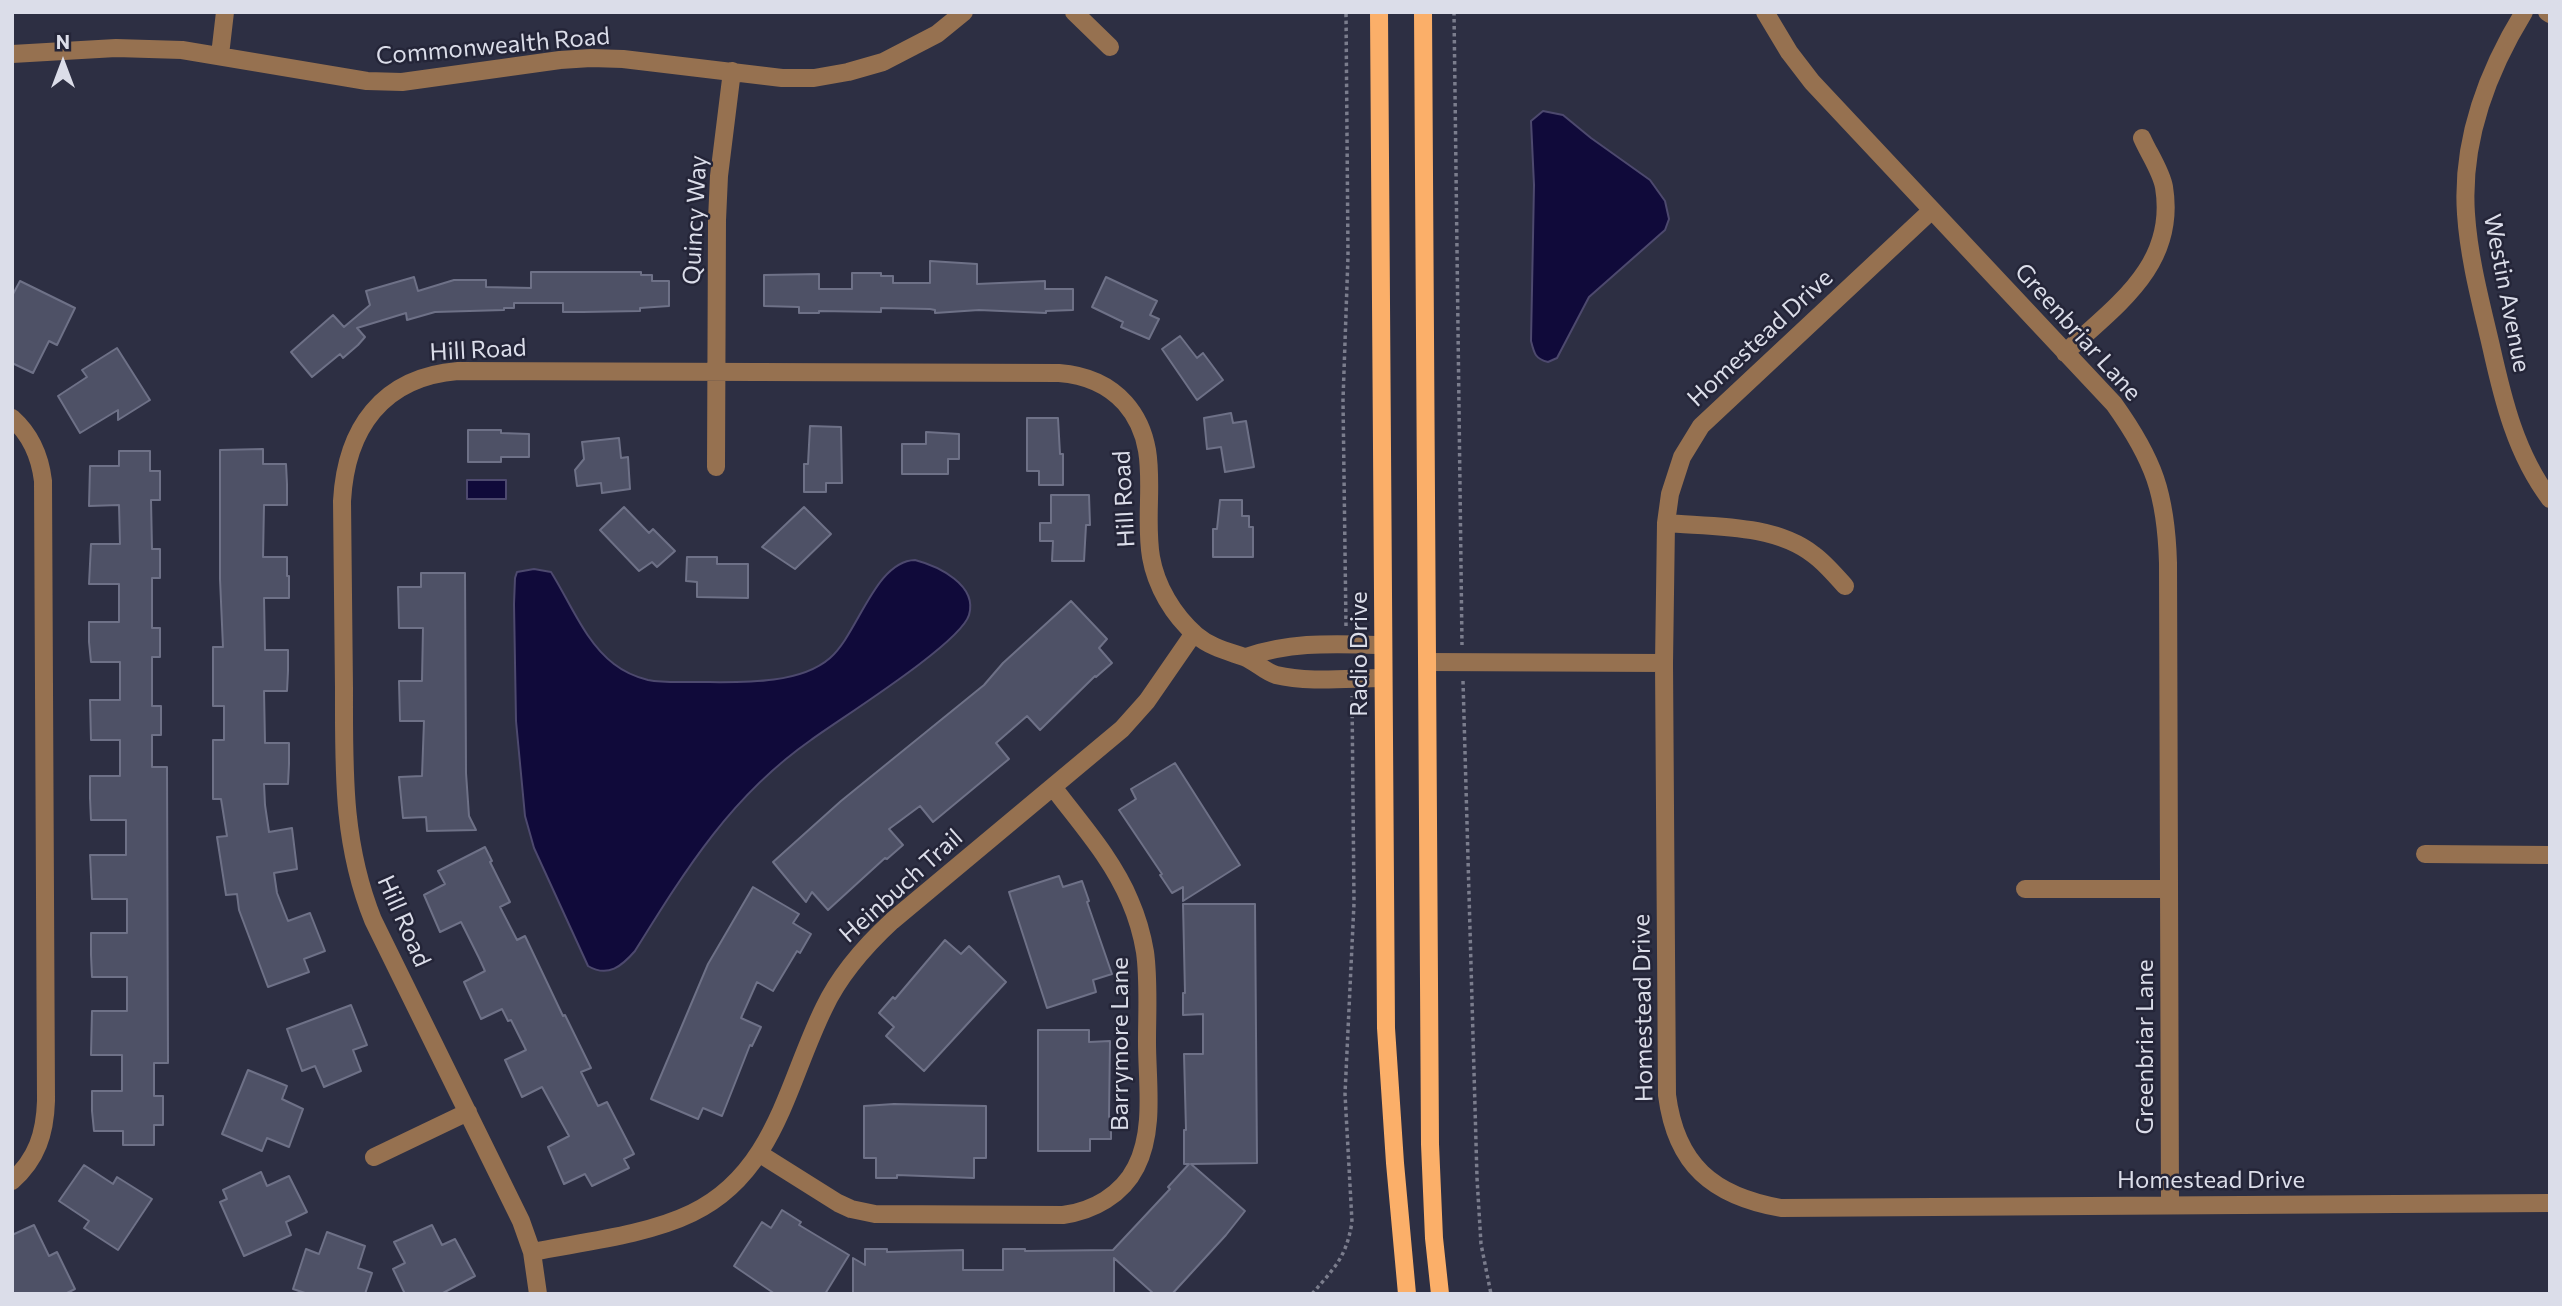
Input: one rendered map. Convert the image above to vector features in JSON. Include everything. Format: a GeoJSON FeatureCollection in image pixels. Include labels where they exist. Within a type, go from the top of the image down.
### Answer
{"type":"FeatureCollection","features":[{"type":"Feature","properties":{"kind":"main road","name":"Radio Drive"},"geometry":{"type":"LineString","coordinates":[[1379,12],[1387,1028],[1395,1163],[1408,1294]]}},
{"type":"Feature","properties":{"kind":"main road"},"geometry":{"type":"LineString","coordinates":[[1423,12],[1430,1144],[1434,1238],[1440,1294]]}},
{"type":"Feature","properties":{"kind":"street"},"geometry":{"type":"LineString","coordinates":[[220,55],[225,12]]}},
{"type":"Feature","properties":{"kind":"street","name":"Commonwealth Road"},"geometry":{"type":"LineString","coordinates":[[12,54],[153,47],[220,55],[367,81],[402,82],[591,58],[623,59],[782,78],[814,78],[883,62],[937,34],[964,12]]}},
{"type":"Feature","properties":{"kind":"street"},"geometry":{"type":"LineString","coordinates":[[1074,12],[1110,47]]}},
{"type":"Feature","properties":{"kind":"street","name":"Greenbriar Lane"},"geometry":{"type":"LineString","coordinates":[[1765,12],[1789,52],[1812,82],[2114,404],[2133,431],[2152,467],[2162,497],[2168,563],[2171,1205]]}},
{"type":"Feature","properties":{"kind":"street","name":"Westin Avenue"},"geometry":{"type":"LineString","coordinates":[[2524,12],[2489,75],[2478,108],[2471,143],[2466,213],[2475,276],[2501,394],[2525,459],[2550,499]]}},
{"type":"Feature","properties":{"kind":"street","name":"Quincy Way"},"geometry":{"type":"LineString","coordinates":[[716,467],[717,220],[719,176],[732,71]]}},
{"type":"Feature","properties":{"kind":"street"},"geometry":{"type":"LineString","coordinates":[[2065,353],[2132,290],[2153,262],[2163,237],[2166,211],[2164,185],[2142,138]]}},
{"type":"Feature","properties":{"kind":"street","name":"Homestead Drive"},"geometry":{"type":"LineString","coordinates":[[1933,210],[1701,426],[1682,457],[1670,494],[1666,523],[1664,663],[1667,1096],[1670,1118],[1692,1165],[1714,1184],[1738,1198],[1780,1208],[2550,1203]]}},
{"type":"Feature","properties":{"kind":"street","name":"Hill Road"},"geometry":{"type":"LineString","coordinates":[[537,1293],[532,1252],[515,1206],[373,920],[356,873],[349,835],[344,788],[344,473],[349,452],[363,425],[378,406],[409,383],[434,374],[458,371],[1059,373],[1088,378],[1104,385],[1124,402],[1144,433],[1149,462],[1150,549],[1154,568],[1163,592],[1180,618],[1194,633],[1222,650],[1246,657],[1274,674],[1303,678],[1383,678]]}},
{"type":"Feature","properties":{"kind":"street"},"geometry":{"type":"LineString","coordinates":[[12,418],[32,442],[43,481],[46,1101],[39,1146],[30,1163],[12,1181]]}},
{"type":"Feature","properties":{"kind":"street"},"geometry":{"type":"LineString","coordinates":[[1666,523],[1779,536],[1813,554],[1845,586]]}},
{"type":"Feature","properties":{"kind":"street","name":"Heinbuch Trail"},"geometry":{"type":"LineString","coordinates":[[532,1252],[657,1226],[682,1218],[719,1196],[760,1154],[766,1144],[824,1008],[842,977],[860,954],[892,921],[1130,721],[1194,633]]}},
{"type":"Feature","properties":{"kind":"street"},"geometry":{"type":"LineString","coordinates":[[1246,657],[1292,645],[1383,645]]}},
{"type":"Feature","properties":{"kind":"street"},"geometry":{"type":"LineString","coordinates":[[1427,662],[1664,663]]}},
{"type":"Feature","properties":{"kind":"street","name":"Barrymore Lane"},"geometry":{"type":"LineString","coordinates":[[760,1154],[838,1203],[874,1214],[1063,1215],[1098,1204],[1122,1186],[1140,1158],[1147,1127],[1147,983],[1144,947],[1135,914],[1115,870],[1052,787]]}},
{"type":"Feature","properties":{"kind":"street"},"geometry":{"type":"LineString","coordinates":[[2425,854],[2550,855]]}},
{"type":"Feature","properties":{"kind":"street"},"geometry":{"type":"LineString","coordinates":[[2025,889],[2169,890]]}},
{"type":"Feature","properties":{"kind":"street"},"geometry":{"type":"LineString","coordinates":[[374,1157],[468,1112]]}},
{"type":"Feature","properties":{"kind":"path"},"geometry":{"type":"LineString","coordinates":[[1346,12],[1348,256],[1343,400],[1346,624]]}},
{"type":"Feature","properties":{"kind":"path"},"geometry":{"type":"LineString","coordinates":[[1454,12],[1462,634]]}},
{"type":"Feature","properties":{"kind":"path"},"geometry":{"type":"LineString","coordinates":[[1463,694],[1477,1178],[1481,1244],[1491,1294]]}},
{"type":"Feature","properties":{"kind":"path"},"geometry":{"type":"LineString","coordinates":[[1312,1294],[1341,1260],[1352,1222],[1345,1094],[1354,903],[1353,699]]}},
{"type":"Feature","properties":{"kind":"shaded area"},"geometry":{"type":"Polygon","coordinates":[[[1543,111],[1563,115],[1650,180],[1665,201],[1669,219],[1665,230],[1589,297],[1557,358],[1548,362],[1536,355],[1531,341],[1534,185],[1531,121],[1543,111]]]}},
{"type":"Feature","properties":{"kind":"shaded area"},"geometry":{"type":"Polygon","coordinates":[[[467,480],[506,480],[506,499],[467,499],[467,480]]]}},
{"type":"Feature","properties":{"kind":"shaded area"},"geometry":{"type":"Polygon","coordinates":[[[915,560],[945,572],[962,586],[970,604],[969,615],[961,628],[923,661],[811,740],[757,785],[712,836],[635,951],[625,961],[614,969],[602,971],[588,966],[534,848],[525,816],[516,721],[514,604],[517,572],[534,569],[551,572],[595,645],[614,664],[630,674],[660,682],[748,682],[801,674],[830,658],[889,572],[901,564],[915,560]]]}},
{"type":"Feature","properties":{"kind":"building"},"geometry":{"type":"Polygon","coordinates":[[[930,261],[977,264],[977,284],[1045,281],[1045,289],[1073,289],[1073,310],[1046,313],[979,310],[935,313],[935,310],[930,309],[881,308],[881,312],[799,313],[799,307],[764,306],[764,275],[819,274],[819,289],[852,289],[852,273],[881,273],[881,276],[893,276],[893,283],[930,283],[930,261]]]}},
{"type":"Feature","properties":{"kind":"building"},"geometry":{"type":"Polygon","coordinates":[[[531,272],[641,272],[641,275],[652,275],[652,281],[669,281],[669,306],[640,308],[640,311],[563,312],[563,303],[514,303],[514,308],[504,310],[435,312],[407,320],[406,313],[357,328],[365,337],[358,345],[343,358],[340,354],[312,377],[291,352],[333,315],[344,327],[370,305],[366,291],[414,277],[418,291],[454,280],[486,280],[486,287],[531,288],[531,272]]]}},
{"type":"Feature","properties":{"kind":"building"},"geometry":{"type":"Polygon","coordinates":[[[1106,277],[1157,301],[1150,315],[1159,319],[1149,339],[1121,327],[1123,322],[1092,307],[1106,277]]]}},
{"type":"Feature","properties":{"kind":"building"},"geometry":{"type":"Polygon","coordinates":[[[20,281],[75,308],[57,345],[49,341],[33,373],[12,363],[12,296],[20,281]]]}},
{"type":"Feature","properties":{"kind":"building"},"geometry":{"type":"Polygon","coordinates":[[[1180,336],[1197,358],[1203,353],[1223,380],[1197,400],[1162,349],[1180,336]]]}},
{"type":"Feature","properties":{"kind":"building"},"geometry":{"type":"Polygon","coordinates":[[[117,348],[150,400],[118,420],[118,410],[80,433],[58,396],[87,377],[82,370],[117,348]]]}},
{"type":"Feature","properties":{"kind":"building"},"geometry":{"type":"Polygon","coordinates":[[[1231,413],[1233,423],[1246,421],[1254,467],[1225,472],[1221,447],[1207,449],[1204,418],[1231,413]]]}},
{"type":"Feature","properties":{"kind":"building"},"geometry":{"type":"Polygon","coordinates":[[[1027,418],[1058,418],[1060,454],[1063,454],[1063,485],[1039,485],[1039,471],[1027,471],[1027,418]]]}},
{"type":"Feature","properties":{"kind":"building"},"geometry":{"type":"Polygon","coordinates":[[[810,426],[841,427],[842,483],[826,483],[826,492],[804,492],[804,464],[808,464],[810,426]]]}},
{"type":"Feature","properties":{"kind":"building"},"geometry":{"type":"Polygon","coordinates":[[[468,430],[501,430],[501,433],[529,434],[529,457],[501,457],[501,462],[468,462],[468,430]]]}},
{"type":"Feature","properties":{"kind":"building"},"geometry":{"type":"Polygon","coordinates":[[[926,432],[959,434],[959,459],[948,459],[948,474],[902,474],[902,444],[926,444],[926,432]]]}},
{"type":"Feature","properties":{"kind":"building"},"geometry":{"type":"Polygon","coordinates":[[[619,438],[621,458],[628,457],[630,489],[602,493],[601,483],[577,486],[575,470],[584,459],[582,442],[619,438]]]}},
{"type":"Feature","properties":{"kind":"building"},"geometry":{"type":"Polygon","coordinates":[[[263,449],[263,464],[286,464],[287,505],[264,505],[263,557],[287,557],[289,576],[289,598],[264,598],[265,650],[288,650],[287,691],[264,691],[265,743],[289,743],[288,784],[264,784],[265,805],[269,832],[292,828],[297,869],[274,873],[277,893],[288,921],[310,913],[325,951],[304,959],[309,972],[268,987],[239,910],[237,894],[226,895],[217,837],[227,836],[221,799],[213,799],[213,740],[224,740],[224,706],[213,706],[213,647],[223,647],[220,450],[263,449]]]}},
{"type":"Feature","properties":{"kind":"building"},"geometry":{"type":"Polygon","coordinates":[[[119,451],[150,451],[150,471],[160,471],[160,500],[151,500],[152,549],[160,549],[160,578],[152,578],[152,628],[160,628],[160,657],[152,657],[152,706],[161,706],[161,735],[152,735],[152,767],[167,767],[168,1063],[154,1063],[154,1096],[163,1096],[163,1125],[154,1125],[154,1145],[123,1145],[123,1131],[94,1131],[92,1111],[92,1091],[122,1091],[122,1055],[91,1055],[92,1011],[127,1011],[127,977],[92,977],[91,955],[91,933],[127,933],[127,899],[92,899],[90,855],[126,855],[126,820],[91,820],[90,798],[90,776],[120,776],[120,740],[91,740],[90,700],[120,700],[120,662],[91,662],[89,642],[89,622],[119,622],[119,584],[89,584],[91,544],[120,544],[119,505],[89,506],[90,466],[119,466],[119,451]]]}},
{"type":"Feature","properties":{"kind":"building"},"geometry":{"type":"Polygon","coordinates":[[[1051,495],[1089,495],[1090,525],[1086,525],[1084,561],[1052,561],[1053,541],[1040,541],[1040,523],[1051,523],[1051,495]]]}},
{"type":"Feature","properties":{"kind":"building"},"geometry":{"type":"Polygon","coordinates":[[[1220,500],[1242,500],[1242,516],[1249,516],[1249,527],[1253,527],[1253,557],[1213,557],[1213,529],[1217,529],[1220,500]]]}},
{"type":"Feature","properties":{"kind":"building"},"geometry":{"type":"Polygon","coordinates":[[[624,507],[649,533],[653,529],[675,551],[657,567],[652,562],[639,571],[600,530],[624,507]]]}},
{"type":"Feature","properties":{"kind":"building"},"geometry":{"type":"Polygon","coordinates":[[[804,507],[831,534],[795,569],[762,547],[804,507]]]}},
{"type":"Feature","properties":{"kind":"building"},"geometry":{"type":"Polygon","coordinates":[[[687,557],[717,557],[717,564],[748,564],[748,598],[697,597],[697,582],[686,581],[687,557]]]}},
{"type":"Feature","properties":{"kind":"building"},"geometry":{"type":"Polygon","coordinates":[[[421,573],[465,573],[466,773],[469,816],[476,830],[427,831],[426,817],[403,818],[399,777],[422,776],[424,721],[400,721],[399,681],[422,681],[423,628],[399,628],[398,587],[421,587],[421,573]]]}},
{"type":"Feature","properties":{"kind":"building"},"geometry":{"type":"Polygon","coordinates":[[[1071,601],[1107,639],[1099,648],[1112,663],[1040,730],[1027,716],[996,743],[1009,759],[933,822],[920,806],[889,829],[903,845],[828,910],[812,892],[806,902],[773,862],[841,801],[984,685],[1003,663],[1071,601]]]}},
{"type":"Feature","properties":{"kind":"building"},"geometry":{"type":"Polygon","coordinates":[[[1175,763],[1240,865],[1183,901],[1183,887],[1172,893],[1119,810],[1136,799],[1131,789],[1175,763]]]}},
{"type":"Feature","properties":{"kind":"building"},"geometry":{"type":"Polygon","coordinates":[[[485,847],[510,902],[500,907],[517,940],[525,936],[563,1016],[565,1015],[591,1068],[581,1072],[598,1106],[607,1102],[634,1154],[624,1159],[629,1168],[592,1186],[585,1174],[564,1184],[548,1147],[569,1136],[542,1087],[522,1097],[505,1060],[526,1050],[511,1020],[508,1021],[502,1009],[481,1019],[464,982],[485,971],[461,922],[440,932],[424,895],[445,884],[438,871],[485,847]]]}},
{"type":"Feature","properties":{"kind":"building"},"geometry":{"type":"Polygon","coordinates":[[[1059,876],[1063,887],[1082,881],[1112,974],[1093,980],[1096,992],[1047,1008],[1009,892],[1059,876]]]}},
{"type":"Feature","properties":{"kind":"building"},"geometry":{"type":"Polygon","coordinates":[[[753,887],[799,914],[793,923],[811,934],[800,953],[797,951],[773,991],[757,982],[741,1018],[761,1027],[752,1046],[750,1045],[722,1116],[703,1108],[698,1119],[651,1099],[708,964],[753,887]]]}},
{"type":"Feature","properties":{"kind":"building"},"geometry":{"type":"Polygon","coordinates":[[[1183,904],[1255,904],[1257,1163],[1191,1164],[1245,1211],[1226,1235],[1172,1294],[1154,1294],[1114,1258],[1114,1294],[853,1294],[853,1258],[865,1265],[865,1249],[887,1249],[887,1252],[963,1250],[963,1270],[1003,1270],[1003,1249],[1113,1250],[1170,1189],[1168,1187],[1189,1164],[1184,1164],[1184,1054],[1203,1054],[1203,1014],[1183,1015],[1183,904]]]}},
{"type":"Feature","properties":{"kind":"building"},"geometry":{"type":"Polygon","coordinates":[[[945,940],[961,954],[969,946],[1006,982],[924,1071],[886,1036],[894,1027],[879,1013],[893,997],[895,999],[945,940]]]}},
{"type":"Feature","properties":{"kind":"building"},"geometry":{"type":"Polygon","coordinates":[[[351,1005],[367,1045],[353,1050],[361,1071],[324,1087],[315,1066],[302,1071],[287,1029],[351,1005]]]}},
{"type":"Feature","properties":{"kind":"building"},"geometry":{"type":"Polygon","coordinates":[[[1038,1030],[1089,1030],[1089,1042],[1110,1041],[1111,1139],[1090,1139],[1090,1151],[1038,1151],[1038,1030]]]}},
{"type":"Feature","properties":{"kind":"building"},"geometry":{"type":"Polygon","coordinates":[[[248,1070],[287,1086],[282,1099],[303,1109],[289,1147],[267,1138],[262,1151],[222,1134],[248,1070]]]}},
{"type":"Feature","properties":{"kind":"building"},"geometry":{"type":"Polygon","coordinates":[[[864,1106],[986,1106],[986,1158],[974,1158],[974,1178],[897,1175],[897,1178],[876,1178],[876,1158],[864,1158],[864,1106]]]}},
{"type":"Feature","properties":{"kind":"building"},"geometry":{"type":"Polygon","coordinates":[[[84,1165],[113,1184],[117,1177],[152,1199],[118,1250],[84,1228],[89,1221],[59,1201],[84,1165]]]}},
{"type":"Feature","properties":{"kind":"building"},"geometry":{"type":"Polygon","coordinates":[[[261,1172],[267,1186],[289,1176],[307,1212],[286,1222],[291,1235],[244,1256],[220,1202],[227,1199],[223,1190],[261,1172]]]}},
{"type":"Feature","properties":{"kind":"building"},"geometry":{"type":"Polygon","coordinates":[[[782,1210],[801,1222],[799,1225],[849,1255],[825,1294],[775,1294],[734,1266],[762,1222],[771,1228],[782,1210]]]}},
{"type":"Feature","properties":{"kind":"building"},"geometry":{"type":"Polygon","coordinates":[[[34,1225],[49,1256],[57,1252],[75,1289],[65,1294],[12,1294],[12,1235],[34,1225]]]}},
{"type":"Feature","properties":{"kind":"building"},"geometry":{"type":"Polygon","coordinates":[[[432,1225],[442,1245],[455,1239],[475,1276],[441,1294],[405,1294],[393,1269],[405,1263],[394,1242],[432,1225]]]}},
{"type":"Feature","properties":{"kind":"building"},"geometry":{"type":"Polygon","coordinates":[[[327,1232],[365,1246],[358,1268],[372,1273],[365,1294],[308,1294],[293,1289],[306,1249],[319,1254],[327,1232]]]}}]}
